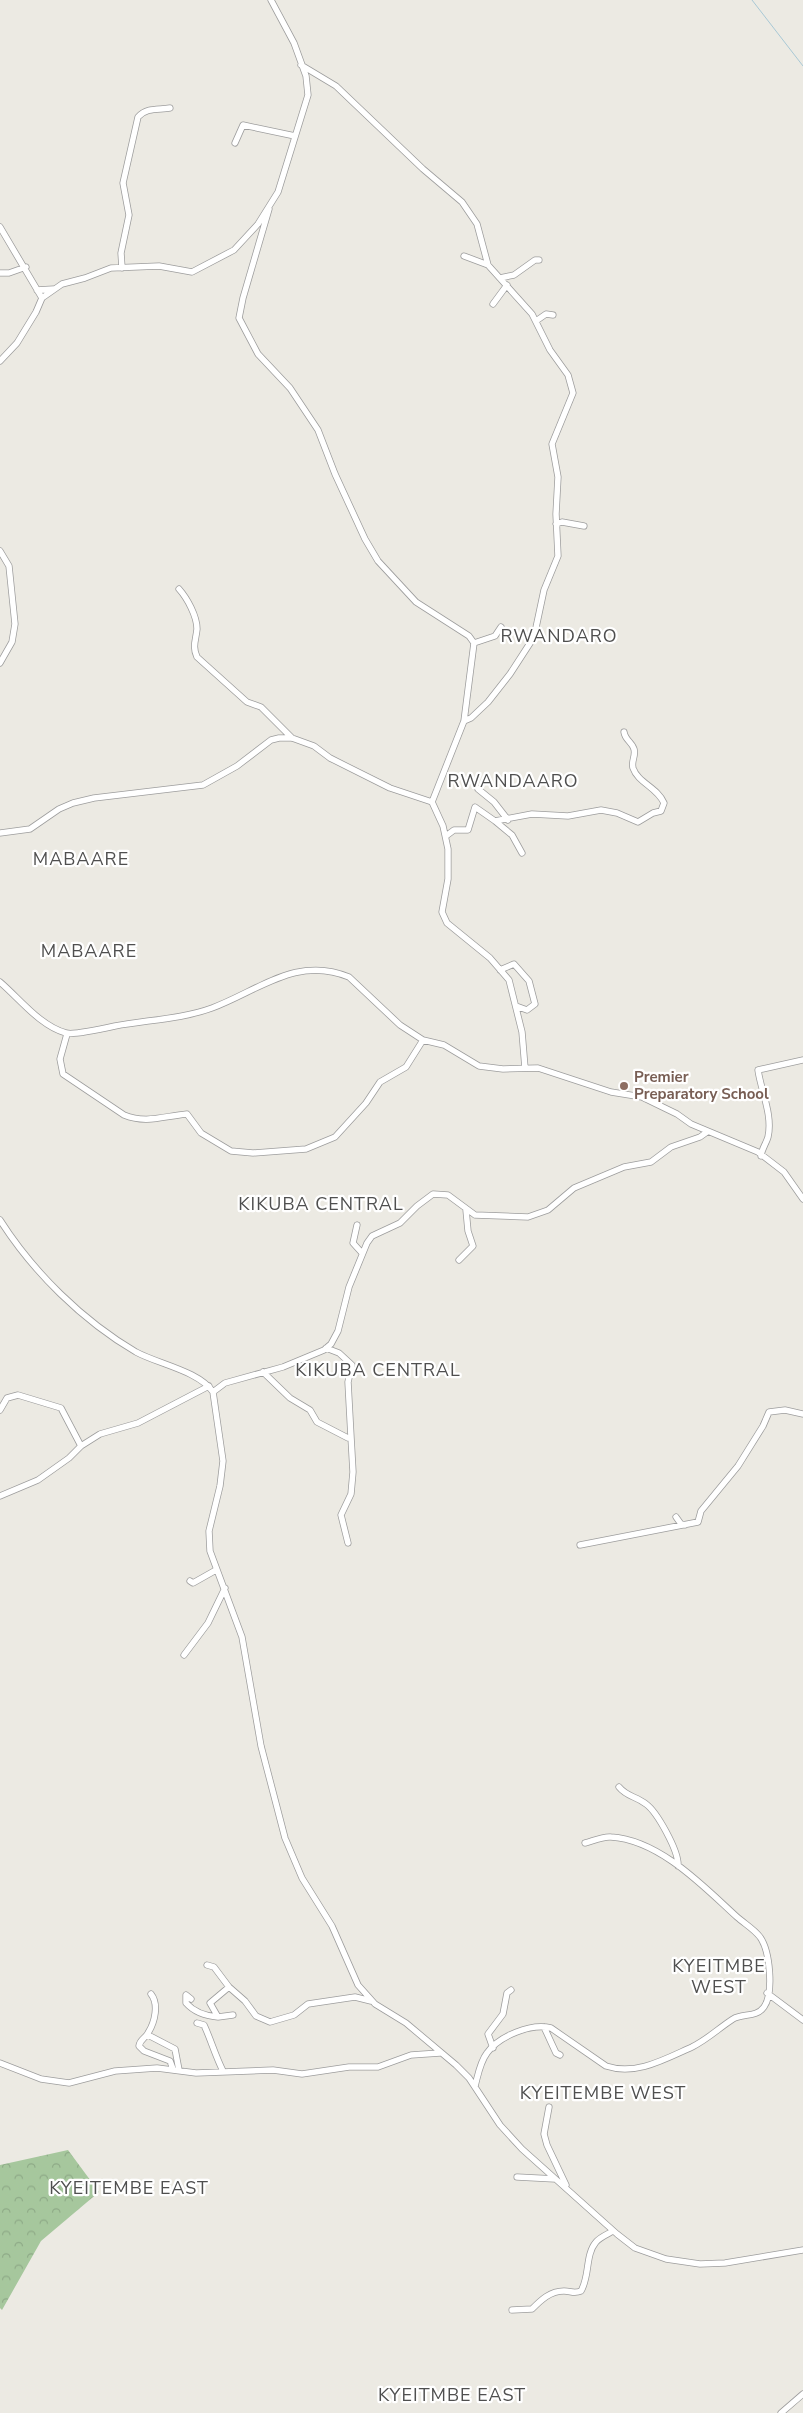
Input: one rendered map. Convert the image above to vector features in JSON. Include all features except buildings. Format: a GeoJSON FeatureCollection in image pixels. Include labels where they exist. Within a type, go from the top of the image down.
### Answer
{"type":"FeatureCollection","features":[{"type":"Feature","properties":{"kind":"street"},"geometry":{"type":"LineString","coordinates":[[0,361],[17,343],[36,312],[42,298],[62,284],[110,268],[159,266],[186,272],[200,270],[234,250],[258,224],[278,192],[308,95],[294,43],[271,0]]}},
{"type":"Feature","properties":{"kind":"street"},"geometry":{"type":"LineString","coordinates":[[301,65],[336,86],[423,169],[462,202],[477,224],[488,265]]}},
{"type":"Feature","properties":{"kind":"street"},"geometry":{"type":"LineString","coordinates":[[122,268],[121,253],[129,215],[123,183],[138,117],[143,112],[152,109],[170,108]]}},
{"type":"Feature","properties":{"kind":"street"},"geometry":{"type":"LineString","coordinates":[[235,143],[243,125],[295,136]]}},
{"type":"Feature","properties":{"kind":"street"},"geometry":{"type":"LineString","coordinates":[[269,209],[242,298],[239,318],[258,354],[290,388],[318,430],[335,474],[365,539],[378,561],[416,602],[469,636],[474,643],[464,721],[432,802],[446,836],[448,867],[442,912],[447,923],[490,958],[509,980],[522,1032],[525,1068]]}},
{"type":"Feature","properties":{"kind":"street"},"geometry":{"type":"LineString","coordinates":[[0,227],[26,268],[42,298]]}},
{"type":"Feature","properties":{"kind":"street"},"geometry":{"type":"LineString","coordinates":[[464,256],[488,265],[532,314],[550,350],[568,375],[573,394],[567,402],[568,407],[552,449],[558,477],[556,524],[558,556],[544,590],[534,637],[492,697],[472,718],[464,721]]}},
{"type":"Feature","properties":{"kind":"street"},"geometry":{"type":"LineString","coordinates":[[500,278],[514,275],[535,260],[539,260]]}},
{"type":"Feature","properties":{"kind":"street"},"geometry":{"type":"LineString","coordinates":[[0,273],[9,273],[26,268]]}},
{"type":"Feature","properties":{"kind":"street"},"geometry":{"type":"LineString","coordinates":[[493,304],[507,285]]}},
{"type":"Feature","properties":{"kind":"street"},"geometry":{"type":"LineString","coordinates":[[37,290],[55,289]]}},
{"type":"Feature","properties":{"kind":"street"},"geometry":{"type":"LineString","coordinates":[[536,321],[546,314],[553,316]]}},
{"type":"Feature","properties":{"kind":"street"},"geometry":{"type":"LineString","coordinates":[[556,524],[562,522],[584,526]]}},
{"type":"Feature","properties":{"kind":"street"},"geometry":{"type":"LineString","coordinates":[[0,551],[9,566],[15,624],[12,642],[0,663]]}},
{"type":"Feature","properties":{"kind":"street"},"geometry":{"type":"LineString","coordinates":[[179,588],[196,620],[197,630],[193,648],[197,657],[247,702],[261,707],[292,738],[314,746],[330,758],[390,788],[432,802]]}},
{"type":"Feature","properties":{"kind":"street"},"geometry":{"type":"LineString","coordinates":[[474,643],[495,636],[501,628]]}},
{"type":"Feature","properties":{"kind":"street"},"geometry":{"type":"LineString","coordinates":[[495,821],[532,814],[568,816],[605,810],[638,822],[653,813],[661,811],[664,803],[660,794],[642,780],[634,769],[634,749],[625,737],[624,732]]}},
{"type":"Feature","properties":{"kind":"street"},"geometry":{"type":"LineString","coordinates":[[0,833],[30,829],[59,809],[94,798],[203,785],[236,766],[271,740],[292,738]]}},
{"type":"Feature","properties":{"kind":"street"},"geometry":{"type":"LineString","coordinates":[[478,789],[494,802],[508,820]]}},
{"type":"Feature","properties":{"kind":"street"},"geometry":{"type":"LineString","coordinates":[[446,836],[454,830],[468,830],[475,807],[512,835],[522,853]]}},
{"type":"Feature","properties":{"kind":"street"},"geometry":{"type":"LineString","coordinates":[[500,970],[514,964],[529,981],[535,1004],[527,1010],[516,1006]]}},
{"type":"Feature","properties":{"kind":"street"},"geometry":{"type":"LineString","coordinates":[[0,982],[44,1022],[67,1034],[198,1012],[212,1008],[266,982],[296,973],[320,970],[349,977],[400,1025],[423,1040],[444,1045],[479,1066],[503,1069],[538,1068],[611,1092],[642,1097],[707,1132],[749,1147],[784,1172],[803,1199]]}},
{"type":"Feature","properties":{"kind":"street"},"geometry":{"type":"LineString","coordinates":[[67,1034],[60,1059],[63,1074],[124,1115],[135,1120],[151,1121],[153,1118],[187,1114],[201,1133],[219,1144],[230,1150],[253,1153],[306,1149],[335,1137],[366,1103],[380,1082],[406,1066],[423,1040]]}},
{"type":"Feature","properties":{"kind":"street"},"geometry":{"type":"LineString","coordinates":[[762,1156],[762,1147],[768,1138],[768,1122],[758,1070],[803,1060]]}},
{"type":"Feature","properties":{"kind":"street"},"geometry":{"type":"LineString","coordinates":[[214,1392],[225,1383],[320,1353],[331,1344],[338,1331],[349,1288],[362,1253],[372,1236],[400,1223],[422,1202],[434,1194],[448,1195],[466,1210],[480,1216],[528,1217],[548,1210],[574,1188],[624,1167],[651,1162],[671,1147],[700,1137],[707,1132]]}},
{"type":"Feature","properties":{"kind":"street"},"geometry":{"type":"LineString","coordinates":[[459,1260],[474,1246],[468,1231],[466,1210]]}},
{"type":"Feature","properties":{"kind":"street"},"geometry":{"type":"LineString","coordinates":[[0,1220],[38,1270],[105,1332],[138,1353],[209,1386],[214,1392],[223,1461],[220,1486],[209,1531],[210,1551],[242,1638],[261,1746],[285,1838],[302,1878],[332,1926],[358,1985],[371,2001]]}},
{"type":"Feature","properties":{"kind":"street"},"geometry":{"type":"LineString","coordinates":[[357,1225],[353,1243],[362,1253]]}},
{"type":"Feature","properties":{"kind":"street"},"geometry":{"type":"LineString","coordinates":[[326,1348],[340,1353],[352,1365],[348,1382],[353,1480],[351,1494],[341,1515],[348,1543]]}},
{"type":"Feature","properties":{"kind":"street"},"geometry":{"type":"LineString","coordinates":[[263,1372],[290,1398],[310,1410],[317,1422],[348,1438],[351,1437]]}},
{"type":"Feature","properties":{"kind":"street"},"geometry":{"type":"LineString","coordinates":[[0,1496],[38,1480],[81,1446],[100,1434],[146,1420],[209,1386]]}},
{"type":"Feature","properties":{"kind":"street"},"geometry":{"type":"LineString","coordinates":[[0,1410],[7,1398],[18,1395],[61,1408],[81,1446]]}},
{"type":"Feature","properties":{"kind":"street"},"geometry":{"type":"LineString","coordinates":[[580,1545],[687,1526],[698,1522],[702,1512],[738,1466],[763,1426],[768,1412],[785,1410],[803,1414]]}},
{"type":"Feature","properties":{"kind":"street"},"geometry":{"type":"LineString","coordinates":[[676,1517],[681,1524],[687,1526]]}},
{"type":"Feature","properties":{"kind":"street"},"geometry":{"type":"LineString","coordinates":[[190,1581],[193,1583],[216,1570]]}},
{"type":"Feature","properties":{"kind":"street"},"geometry":{"type":"LineString","coordinates":[[184,1655],[208,1623],[225,1588]]}},
{"type":"Feature","properties":{"kind":"street"},"geometry":{"type":"LineString","coordinates":[[619,1787],[625,1795],[646,1804],[667,1833],[678,1857],[678,1866]]}},
{"type":"Feature","properties":{"kind":"street"},"geometry":{"type":"LineString","coordinates":[[585,1843],[610,1837],[646,1846],[678,1866],[717,1897],[760,1937],[769,1965],[767,2002]]}},
{"type":"Feature","properties":{"kind":"street"},"geometry":{"type":"LineString","coordinates":[[206,1965],[214,1967],[229,1987],[246,2001],[256,2016],[270,2022],[294,2015],[308,2004],[355,1997],[371,2001],[406,2023],[456,2065],[475,2086],[500,2125],[522,2149],[613,2231],[635,2248],[681,2262],[725,2263],[803,2250]]}},
{"type":"Feature","properties":{"kind":"street"},"geometry":{"type":"LineString","coordinates":[[218,2017],[210,2003],[229,1987]]}},
{"type":"Feature","properties":{"kind":"street"},"geometry":{"type":"LineString","coordinates":[[493,2048],[488,2034],[503,2014],[507,1993],[511,1990]]}},
{"type":"Feature","properties":{"kind":"street"},"geometry":{"type":"LineString","coordinates":[[768,1993],[803,2020]]}},
{"type":"Feature","properties":{"kind":"street"},"geometry":{"type":"LineString","coordinates":[[151,1994],[156,2003],[148,2034],[139,2043],[140,2048],[170,2061],[176,2070]]}},
{"type":"Feature","properties":{"kind":"street"},"geometry":{"type":"LineString","coordinates":[[191,1999],[186,1995],[186,2003],[193,2011],[206,2016],[233,2015]]}},
{"type":"Feature","properties":{"kind":"street"},"geometry":{"type":"LineString","coordinates":[[475,2086],[484,2060],[493,2048],[518,2031],[544,2027],[560,2034],[606,2066],[616,2069],[631,2069],[664,2060],[705,2041],[734,2019],[758,2013],[767,2002],[775,1998]]}},
{"type":"Feature","properties":{"kind":"street"},"geometry":{"type":"LineString","coordinates":[[198,2023],[204,2025],[210,2038],[212,2049],[223,2070]]}},
{"type":"Feature","properties":{"kind":"street"},"geometry":{"type":"LineString","coordinates":[[544,2027],[556,2053],[560,2055]]}},
{"type":"Feature","properties":{"kind":"street"},"geometry":{"type":"LineString","coordinates":[[148,2034],[175,2049],[176,2070]]}},
{"type":"Feature","properties":{"kind":"street"},"geometry":{"type":"LineString","coordinates":[[0,2063],[34,2077],[64,2083],[115,2071],[176,2070],[196,2072],[273,2070],[302,2074],[349,2067],[378,2068],[411,2055],[440,2053]]}},
{"type":"Feature","properties":{"kind":"street"},"geometry":{"type":"LineString","coordinates":[[550,2107],[544,2134],[564,2183],[571,2193]]}},
{"type":"Feature","properties":{"kind":"street"},"geometry":{"type":"LineString","coordinates":[[518,2177],[538,2176],[548,2180],[555,2179]]}},
{"type":"Feature","properties":{"kind":"street"},"geometry":{"type":"LineString","coordinates":[[512,2310],[532,2308],[540,2300],[555,2292],[575,2293],[580,2291],[585,2284],[596,2241],[613,2231]]}},
{"type":"Feature","properties":{"kind":"street"},"geometry":{"type":"LineString","coordinates":[[781,2413],[803,2394]]}},
{"type":"Feature","properties":{"kind":"green space"},"geometry":{"type":"Polygon","coordinates":[[[68,2150],[99,2192],[41,2241],[2,2310],[0,2308],[0,2165],[68,2150]]]}},
{"type":"Feature","properties":{"kind":"waterway"},"geometry":{"type":"LineString","coordinates":[[752,0],[803,66]]}},
{"type":"Feature","properties":{"kind":"place","name":"Premier Preparatory School"},"geometry":{"type":"Point","coordinates":[624,1086]}},
{"type":"Feature","properties":{"kind":"district","name":"RWANDARO"},"geometry":{"type":"Point","coordinates":[559,636]}},
{"type":"Feature","properties":{"kind":"district","name":"RWANDAARO"},"geometry":{"type":"Point","coordinates":[513,781]}},
{"type":"Feature","properties":{"kind":"district","name":"MABAARE"},"geometry":{"type":"Point","coordinates":[81,859]}},
{"type":"Feature","properties":{"kind":"district","name":"MABAARE"},"geometry":{"type":"Point","coordinates":[89,951]}},
{"type":"Feature","properties":{"kind":"district","name":"KIKUBA CENTRAL"},"geometry":{"type":"Point","coordinates":[321,1204]}},
{"type":"Feature","properties":{"kind":"district","name":"KIKUBA CENTRAL"},"geometry":{"type":"Point","coordinates":[378,1370]}},
{"type":"Feature","properties":{"kind":"district","name":"KYEITMBE WEST"},"geometry":{"type":"Point","coordinates":[719,1976]}},
{"type":"Feature","properties":{"kind":"district","name":"KYEITEMBE WEST"},"geometry":{"type":"Point","coordinates":[603,2093]}},
{"type":"Feature","properties":{"kind":"district","name":"KYEITEMBE EAST"},"geometry":{"type":"Point","coordinates":[129,2188]}},
{"type":"Feature","properties":{"kind":"district","name":"KYEITMBE EAST"},"geometry":{"type":"Point","coordinates":[452,2395]}}]}
